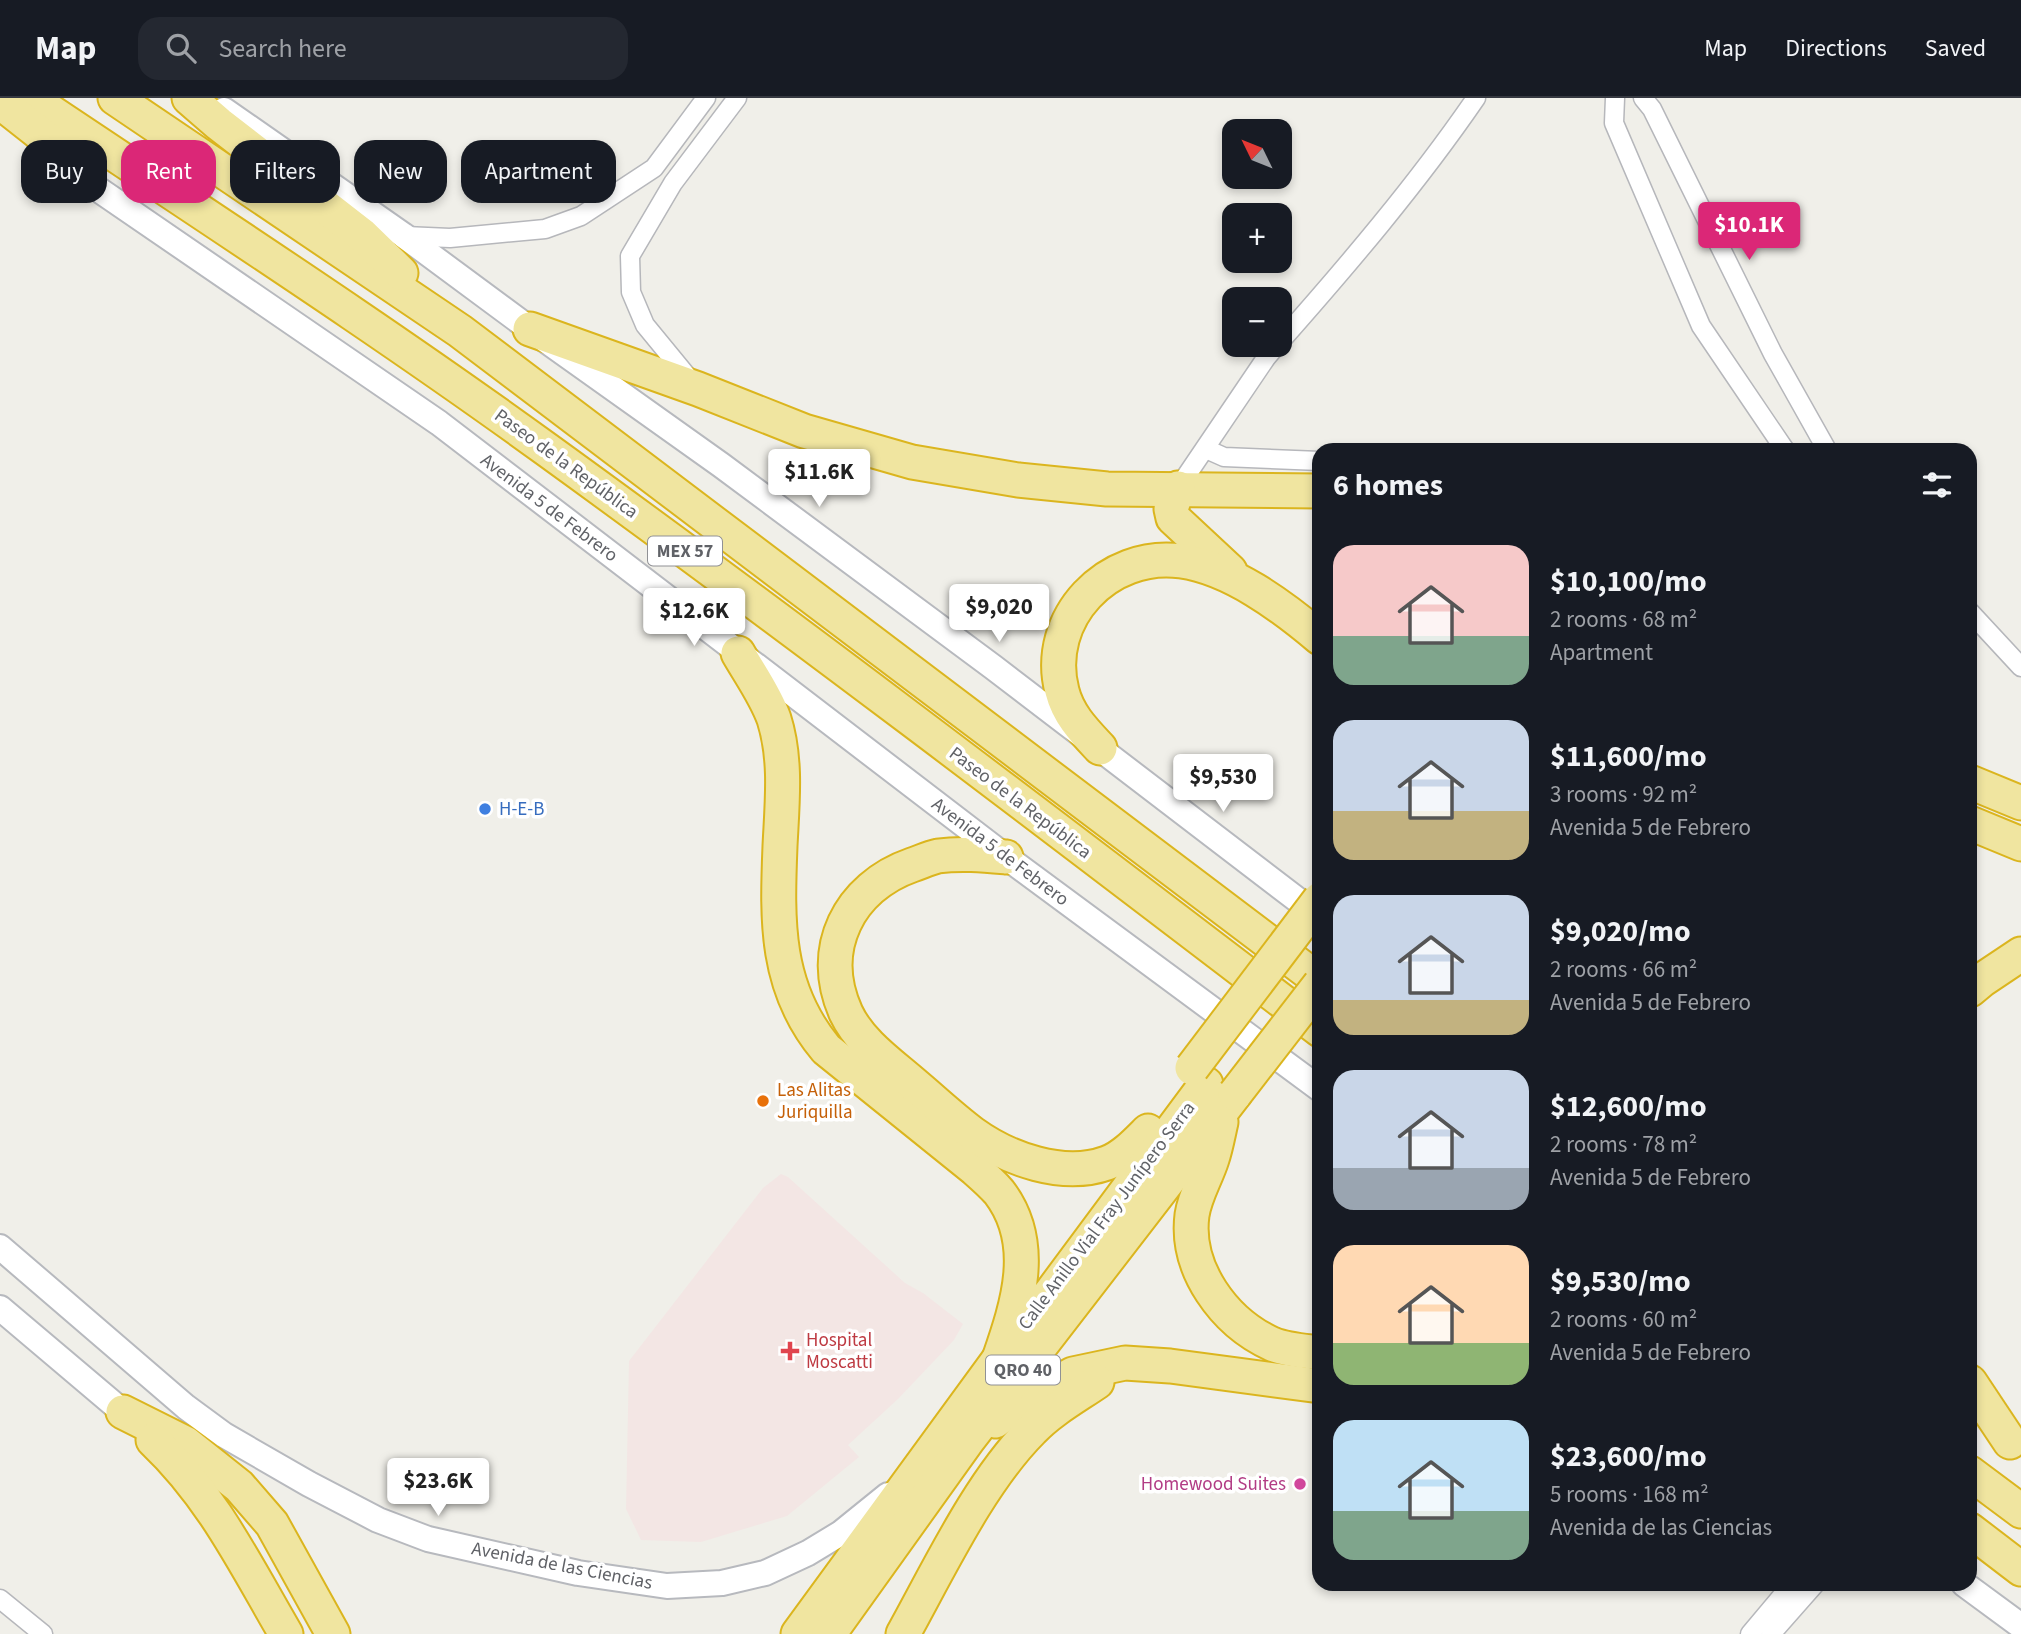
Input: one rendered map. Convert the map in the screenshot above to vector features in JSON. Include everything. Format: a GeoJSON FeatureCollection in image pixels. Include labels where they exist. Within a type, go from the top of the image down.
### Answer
{"type":"FeatureCollection","features":[{"type":"Feature","properties":{"kind":"highway","name":"Paseo de la República"},"geometry":{"type":"LineString","coordinates":[[30,98],[240,236],[544,447],[1084,850],[1312,1024]]}},
{"type":"Feature","properties":{"kind":"highway","name":"Paseo de la República"},"geometry":{"type":"LineString","coordinates":[[115,98],[460,331],[1312,977]]}},
{"type":"Feature","properties":{"kind":"highway"},"geometry":{"type":"LineString","coordinates":[[189,98],[362,234],[460,331]]}},
{"type":"Feature","properties":{"kind":"highway"},"geometry":{"type":"LineString","coordinates":[[0,102],[48,140]]}},
{"type":"Feature","properties":{"kind":"highway"},"geometry":{"type":"LineString","coordinates":[[530,329],[698,389],[804,431],[912,462],[1018,480],[1107,489],[1312,491]]}},
{"type":"Feature","properties":{"kind":"highway"},"geometry":{"type":"LineString","coordinates":[[1178,488],[1171,509],[1173,518],[1240,580],[1312,632]]}},
{"type":"Feature","properties":{"kind":"highway"},"geometry":{"type":"LineString","coordinates":[[1100,748],[1076,724],[1062,693],[1059,672],[1065,630],[1074,611],[1087,594],[1121,569],[1162,559],[1184,561],[1240,580]]}},
{"type":"Feature","properties":{"kind":"highway"},"geometry":{"type":"LineString","coordinates":[[738,653],[774,719],[781,758],[784,800],[780,847],[780,942],[786,976],[810,1029],[826,1049],[975,1169],[998,1191],[1011,1211],[1019,1237],[1023,1269],[1015,1314],[999,1359]]}},
{"type":"Feature","properties":{"kind":"highway"},"geometry":{"type":"LineString","coordinates":[[1977,785],[2021,803]]}},
{"type":"Feature","properties":{"kind":"highway"},"geometry":{"type":"LineString","coordinates":[[1977,826],[2021,844]]}},
{"type":"Feature","properties":{"kind":"highway"},"geometry":{"type":"LineString","coordinates":[[1006,858],[973,854],[936,857],[899,870],[871,886],[848,913],[836,950],[836,982],[846,1014],[865,1042],[973,1134],[1024,1160],[1053,1167],[1089,1168],[1108,1163],[1123,1154],[1149,1131],[1214,1089]]}},
{"type":"Feature","properties":{"kind":"highway"},"geometry":{"type":"LineString","coordinates":[[1312,913],[1214,1089],[1212,1160],[1192,1215],[1192,1241],[1206,1286],[1228,1312],[1253,1334],[1275,1345],[1312,1352]]}},
{"type":"Feature","properties":{"kind":"highway","name":"Calle Anillo Vial Fray Junípero Serra"},"geometry":{"type":"LineString","coordinates":[[829,1634],[1312,948]]}},
{"type":"Feature","properties":{"kind":"highway"},"geometry":{"type":"LineString","coordinates":[[1977,984],[2021,954]]}},
{"type":"Feature","properties":{"kind":"highway","name":"Calle Anillo Vial Fray Junípero Serra"},"geometry":{"type":"LineString","coordinates":[[799,1634],[999,1359],[1050,1294],[1214,1089],[1312,991]]}},
{"type":"Feature","properties":{"kind":"highway"},"geometry":{"type":"LineString","coordinates":[[1050,1294],[1149,1131]]}},
{"type":"Feature","properties":{"kind":"highway"},"geometry":{"type":"LineString","coordinates":[[968,1440],[1016,1406],[1073,1374],[1125,1363],[1170,1366],[1312,1385]]}},
{"type":"Feature","properties":{"kind":"highway"},"geometry":{"type":"LineString","coordinates":[[902,1634],[1007,1457],[1034,1428],[1125,1363]]}},
{"type":"Feature","properties":{"kind":"highway"},"geometry":{"type":"LineString","coordinates":[[1977,1392],[2015,1446]]}},
{"type":"Feature","properties":{"kind":"highway"},"geometry":{"type":"LineString","coordinates":[[123,1412],[174,1460],[218,1515],[286,1634]]}},
{"type":"Feature","properties":{"kind":"highway"},"geometry":{"type":"LineString","coordinates":[[123,1412],[186,1443],[239,1486],[272,1524],[334,1634]]}},
{"type":"Feature","properties":{"kind":"highway"},"geometry":{"type":"LineString","coordinates":[[1977,1478],[2021,1511]]}},
{"type":"Feature","properties":{"kind":"highway"},"geometry":{"type":"LineString","coordinates":[[1977,1535],[2021,1569]]}},
{"type":"Feature","properties":{"kind":"main road"},"geometry":{"type":"LineString","coordinates":[[205,98],[403,235],[721,465],[1100,748],[1312,911]]}},
{"type":"Feature","properties":{"kind":"main road","name":"Avenida 5 de Febrero"},"geometry":{"type":"LineString","coordinates":[[0,122],[26,140]]}},
{"type":"Feature","properties":{"kind":"main road","name":"Avenida 5 de Febrero"},"geometry":{"type":"LineString","coordinates":[[107,195],[398,394],[1006,858],[1312,1083]]}},
{"type":"Feature","properties":{"kind":"main road","name":"Avenida de las Ciencias"},"geometry":{"type":"LineString","coordinates":[[0,1247],[186,1407],[224,1435],[378,1520],[428,1539],[506,1557],[578,1573],[667,1586],[722,1583],[765,1573],[808,1553],[841,1533],[876,1506],[926,1458]]}},
{"type":"Feature","properties":{"kind":"main road"},"geometry":{"type":"LineString","coordinates":[[0,1308],[123,1412]]}},
{"type":"Feature","properties":{"kind":"main road"},"geometry":{"type":"LineString","coordinates":[[1977,1417],[2015,1446]]}},
{"type":"Feature","properties":{"kind":"main road"},"geometry":{"type":"LineString","coordinates":[[1974,1591],[2021,1626]]}},
{"type":"Feature","properties":{"kind":"street"},"geometry":{"type":"LineString","coordinates":[[403,235],[450,238],[545,229],[581,216],[654,168],[706,98]]}},
{"type":"Feature","properties":{"kind":"street"},"geometry":{"type":"LineString","coordinates":[[698,389],[645,325],[631,292],[630,257],[673,183],[737,98]]}},
{"type":"Feature","properties":{"kind":"street"},"geometry":{"type":"LineString","coordinates":[[1292,328],[1343,271],[1476,98]]}},
{"type":"Feature","properties":{"kind":"street"},"geometry":{"type":"LineString","coordinates":[[1615,98],[1614,123],[1701,326],[1780,443]]}},
{"type":"Feature","properties":{"kind":"street"},"geometry":{"type":"LineString","coordinates":[[1643,98],[1652,109],[1773,354],[1823,443]]}},
{"type":"Feature","properties":{"kind":"street"},"geometry":{"type":"LineString","coordinates":[[1178,488],[1267,357]]}},
{"type":"Feature","properties":{"kind":"street"},"geometry":{"type":"LineString","coordinates":[[1206,449],[1224,457],[1312,461]]}},
{"type":"Feature","properties":{"kind":"street"},"geometry":{"type":"LineString","coordinates":[[1977,620],[2021,667]]}},
{"type":"Feature","properties":{"kind":"street"},"geometry":{"type":"LineString","coordinates":[[1751,1634],[1786,1591]]}},
{"type":"Feature","properties":{"kind":"street"},"geometry":{"type":"LineString","coordinates":[[1770,1634],[1809,1591]]}},
{"type":"Feature","properties":{"kind":"street"},"geometry":{"type":"LineString","coordinates":[[0,1599],[43,1634]]}},
{"type":"Feature","properties":{"kind":"shaded area","name":"Hospital Moscatti"},"geometry":{"type":"Polygon","coordinates":[[[781,1174],[788,1177],[905,1283],[923,1293],[963,1324],[954,1340],[898,1399],[848,1445],[859,1457],[787,1516],[701,1542],[641,1540],[626,1509],[629,1361],[763,1188],[781,1174]]]}},
{"type":"Feature","properties":{"kind":"place","name":"H-E-B"},"geometry":{"type":"Point","coordinates":[485,809]}},
{"type":"Feature","properties":{"kind":"place","name":"Las Alitas Juriquilla"},"geometry":{"type":"Point","coordinates":[763,1101]}},
{"type":"Feature","properties":{"kind":"place","name":"Hospital Moscatti"},"geometry":{"type":"Point","coordinates":[790,1351]}},
{"type":"Feature","properties":{"kind":"place","name":"Homewood Suites"},"geometry":{"type":"Point","coordinates":[1300,1484]}}]}
